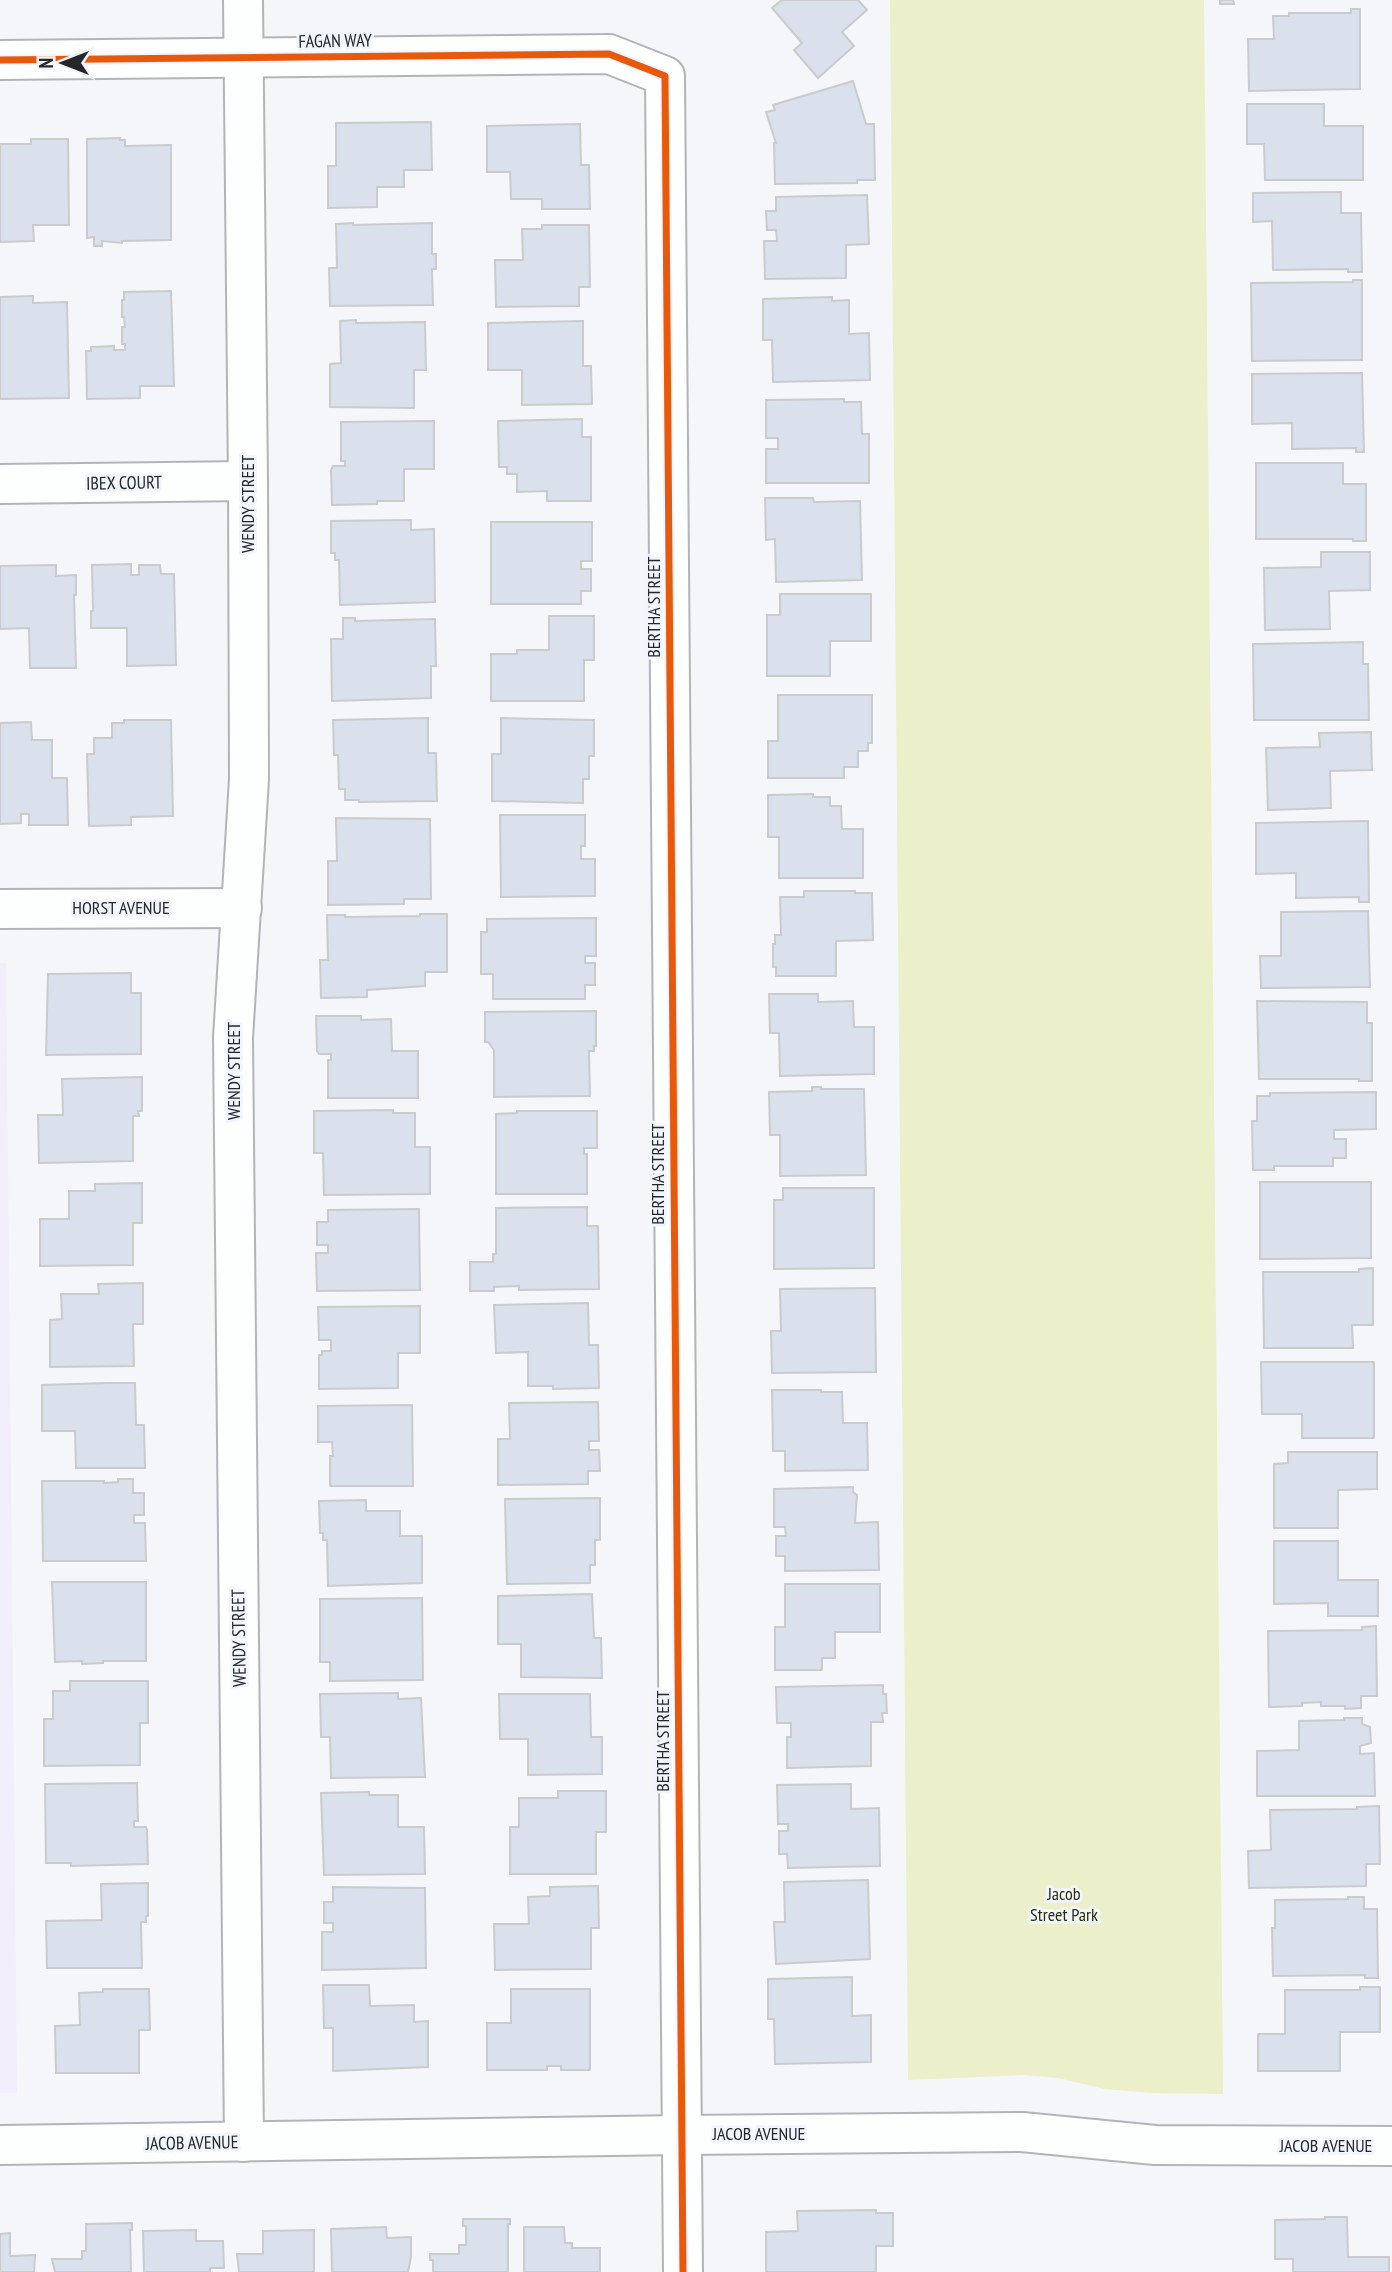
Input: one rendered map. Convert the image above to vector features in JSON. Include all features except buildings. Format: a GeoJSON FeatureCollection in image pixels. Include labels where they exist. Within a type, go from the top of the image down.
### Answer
{"type":"FeatureCollection","features":[{"type":"Feature","properties":{"kind":"street","name":"WENDY STREET"},"geometry":{"type":"LineString","coordinates":[[243,0],[249,779],[233,1038],[244,2142]]}},
{"type":"Feature","properties":{"kind":"street","name":"FAGAN WAY"},"geometry":{"type":"LineString","coordinates":[[0,60],[610,54],[665,76]]}},
{"type":"Feature","properties":{"kind":"street","name":"BERTHA STREET"},"geometry":{"type":"LineString","coordinates":[[665,76],[683,2272]]}},
{"type":"Feature","properties":{"kind":"street","name":"IBEX COURT"},"geometry":{"type":"LineString","coordinates":[[0,484],[248,481]]}},
{"type":"Feature","properties":{"kind":"street","name":"HORST AVENUE"},"geometry":{"type":"LineString","coordinates":[[0,909],[242,908]]}},
{"type":"Feature","properties":{"kind":"street","name":"JACOB AVENUE"},"geometry":{"type":"LineString","coordinates":[[0,2146],[1022,2132],[1155,2145],[1392,2146]]}},
{"type":"Feature","properties":{"kind":"shaded area"},"geometry":{"type":"Polygon","coordinates":[[[0,963],[6,963],[17,2093],[0,2093],[0,963]]]}},
{"type":"Feature","properties":{"kind":"green space","name":"Jacob Street Park"},"geometry":{"type":"Polygon","coordinates":[[[890,0],[1204,0],[1223,2094],[1105,2089],[1058,2078],[1023,2075],[908,2080],[890,0]]]}},
{"type":"Feature","properties":{"kind":"cycle path"},"geometry":{"type":"LineString","coordinates":[[0,60],[609,54],[665,76],[683,2272]]}}]}
